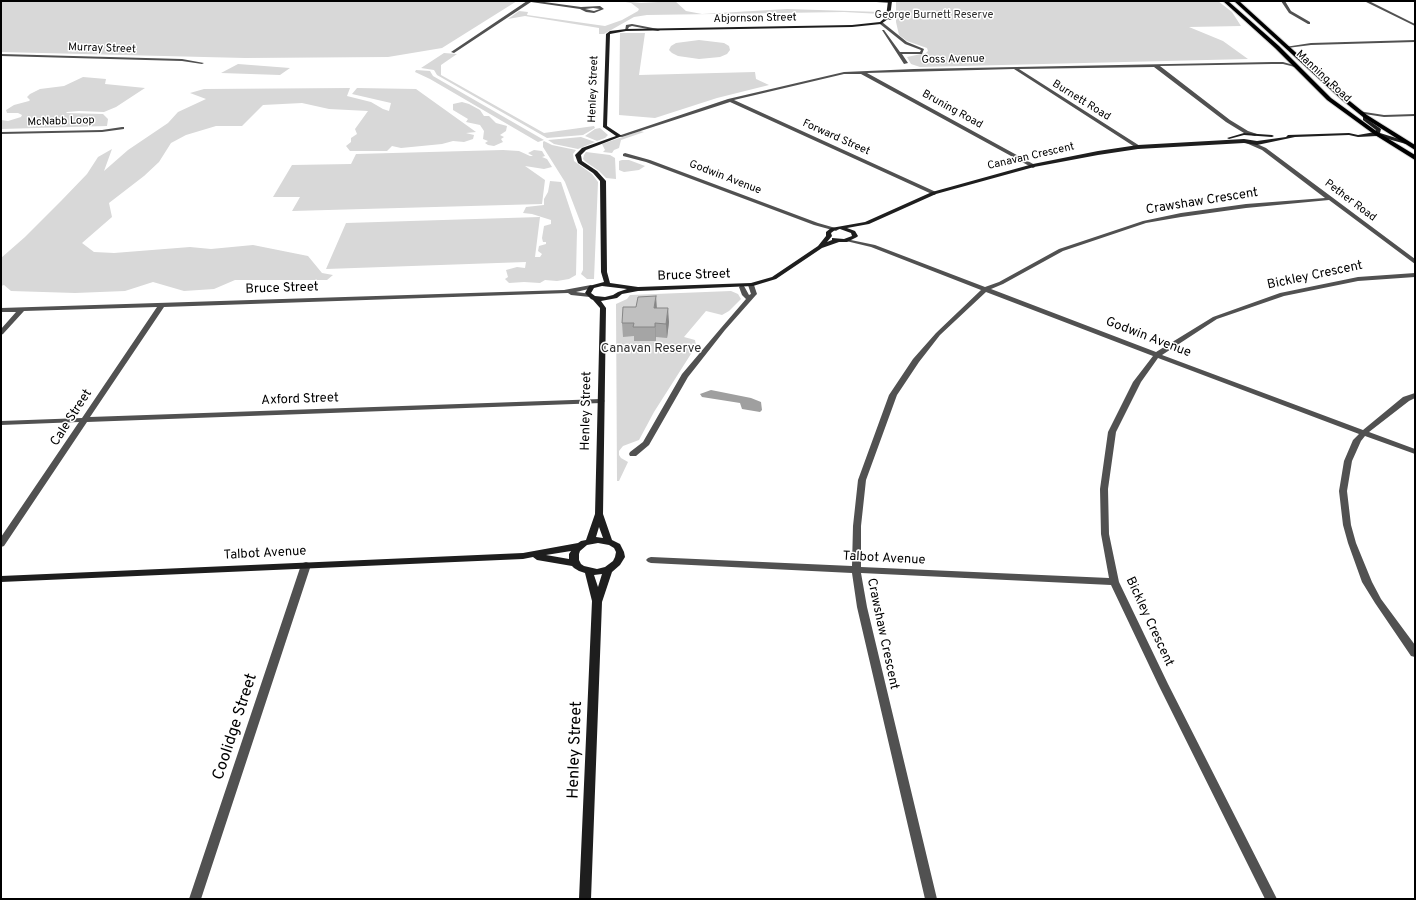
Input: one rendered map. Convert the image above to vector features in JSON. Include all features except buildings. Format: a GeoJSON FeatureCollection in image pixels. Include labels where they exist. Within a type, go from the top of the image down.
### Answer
{"type":"FeatureCollection","features":[{"type":"Feature","properties":{"kind":"main road","name":"Manning Road"},"geometry":{"type":"LineString","coordinates":[[1225,1],[1277,47],[1329,99],[1377,134],[1415,158]]}},
{"type":"Feature","properties":{"kind":"main road","name":"Manning Road"},"geometry":{"type":"LineString","coordinates":[[1236,1],[1362,114],[1415,148]]}},
{"type":"Feature","properties":{"kind":"street"},"geometry":{"type":"LineString","coordinates":[[453,52],[530,1],[581,8]]}},
{"type":"Feature","properties":{"kind":"street"},"geometry":{"type":"LineString","coordinates":[[723,1],[734,1]]}},
{"type":"Feature","properties":{"kind":"street"},"geometry":{"type":"LineString","coordinates":[[865,1],[890,1],[888,17],[890,19],[889,22],[880,24]]}},
{"type":"Feature","properties":{"kind":"street"},"geometry":{"type":"LineString","coordinates":[[1283,1],[1290,12],[1309,23]]}},
{"type":"Feature","properties":{"kind":"street"},"geometry":{"type":"LineString","coordinates":[[1366,1],[1415,25]]}},
{"type":"Feature","properties":{"kind":"street"},"geometry":{"type":"LineString","coordinates":[[880,24],[906,43],[922,50],[921,53],[899,53]]}},
{"type":"Feature","properties":{"kind":"street"},"geometry":{"type":"LineString","coordinates":[[880,24],[906,63]]}},
{"type":"Feature","properties":{"kind":"street","name":"Abjornson Street"},"geometry":{"type":"LineString","coordinates":[[615,31],[852,26],[880,24]]}},
{"type":"Feature","properties":{"kind":"street","name":"Henley Street"},"geometry":{"type":"LineString","coordinates":[[615,31],[608,34],[605,127],[620,136]]}},
{"type":"Feature","properties":{"kind":"street"},"geometry":{"type":"LineString","coordinates":[[1277,47],[1311,44],[1415,41]]}},
{"type":"Feature","properties":{"kind":"street","name":"Murray Street"},"geometry":{"type":"LineString","coordinates":[[1,55],[182,60],[202,63]]}},
{"type":"Feature","properties":{"kind":"street","name":"Goss Avenue"},"geometry":{"type":"LineString","coordinates":[[620,136],[730,100],[830,76],[861,72],[1272,63],[1283,63],[1295,66]]}},
{"type":"Feature","properties":{"kind":"street"},"geometry":{"type":"LineString","coordinates":[[1155,65],[1228,121],[1246,132],[1263,138],[1263,141]]}},
{"type":"Feature","properties":{"kind":"street","name":"Burnett Road"},"geometry":{"type":"LineString","coordinates":[[1016,69],[1138,147]]}},
{"type":"Feature","properties":{"kind":"street","name":"Bruning Road"},"geometry":{"type":"LineString","coordinates":[[861,72],[1033,166]]}},
{"type":"Feature","properties":{"kind":"street","name":"Forward Street"},"geometry":{"type":"LineString","coordinates":[[730,100],[934,193]]}},
{"type":"Feature","properties":{"kind":"street"},"geometry":{"type":"LineString","coordinates":[[1362,114],[1376,116],[1415,116]]}},
{"type":"Feature","properties":{"kind":"street"},"geometry":{"type":"LineString","coordinates":[[1362,114],[1365,120],[1379,130],[1377,134]]}},
{"type":"Feature","properties":{"kind":"street"},"geometry":{"type":"LineString","coordinates":[[1228,121],[1246,141]]}},
{"type":"Feature","properties":{"kind":"street","name":"McNabb Loop"},"geometry":{"type":"LineString","coordinates":[[1,133],[102,131],[122,128]]}},
{"type":"Feature","properties":{"kind":"street","name":"Canavan Crescent"},"geometry":{"type":"LineString","coordinates":[[1208,142],[1248,134],[1293,137]]}},
{"type":"Feature","properties":{"kind":"street","name":"Canavan Crescent"},"geometry":{"type":"LineString","coordinates":[[820,247],[829,234],[839,229],[867,223],[934,193],[1033,166],[1138,147],[1208,142],[1263,141],[1293,137],[1348,134],[1358,136],[1377,134],[1406,142]]}},
{"type":"Feature","properties":{"kind":"street","name":"Henley Street"},"geometry":{"type":"LineString","coordinates":[[608,284],[604,272],[603,181],[595,172],[580,162],[578,155],[584,149],[620,136]]}},
{"type":"Feature","properties":{"kind":"street","name":"Pether Road"},"geometry":{"type":"LineString","coordinates":[[1246,141],[1264,149],[1328,199],[1415,262]]}},
{"type":"Feature","properties":{"kind":"street","name":"Pether Road"},"geometry":{"type":"LineString","coordinates":[[1263,141],[1273,156]]}},
{"type":"Feature","properties":{"kind":"street","name":"Godwin Avenue"},"geometry":{"type":"LineString","coordinates":[[625,155],[648,161],[816,224],[839,229]]}},
{"type":"Feature","properties":{"kind":"street","name":"Crawshaw Crescent"},"geometry":{"type":"LineString","coordinates":[[931,899],[862,607],[856,570],[857,526],[862,480],[893,395],[916,361],[938,334],[985,289],[1001,283],[1061,250],[1145,222],[1181,215],[1246,206],[1328,199]]}},
{"type":"Feature","properties":{"kind":"street","name":"Canavan Crescent"},"geometry":{"type":"LineString","coordinates":[[751,285],[774,278],[820,247],[838,240],[848,240],[867,223]]}},
{"type":"Feature","properties":{"kind":"street","name":"Godwin Avenue"},"geometry":{"type":"LineString","coordinates":[[816,224],[829,234]]}},
{"type":"Feature","properties":{"kind":"street"},"geometry":{"type":"LineString","coordinates":[[839,229],[850,230],[855,235]]}},
{"type":"Feature","properties":{"kind":"street","name":"Canavan Crescent"},"geometry":{"type":"LineString","coordinates":[[829,234],[838,240]]}},
{"type":"Feature","properties":{"kind":"street","name":"Godwin Avenue"},"geometry":{"type":"LineString","coordinates":[[855,235],[873,246]]}},
{"type":"Feature","properties":{"kind":"street","name":"Godwin Avenue"},"geometry":{"type":"LineString","coordinates":[[848,240],[873,246],[1415,452]]}},
{"type":"Feature","properties":{"kind":"street"},"geometry":{"type":"LineString","coordinates":[[594,286],[608,284],[619,290],[603,308],[588,293],[604,272]]}},
{"type":"Feature","properties":{"kind":"street","name":"Bickley Crescent"},"geometry":{"type":"LineString","coordinates":[[1271,899],[1163,684],[1114,582],[1105,534],[1104,504],[1104,489],[1112,432],[1137,382],[1157,355],[1215,318],[1282,294],[1358,279],[1415,275]]}},
{"type":"Feature","properties":{"kind":"street"},"geometry":{"type":"LineString","coordinates":[[633,454],[646,443],[685,376],[754,294],[751,285]]}},
{"type":"Feature","properties":{"kind":"street","name":"Bruce Street"},"geometry":{"type":"LineString","coordinates":[[619,290],[751,285]]}},
{"type":"Feature","properties":{"kind":"street","name":"Bruce Street"},"geometry":{"type":"LineString","coordinates":[[1,310],[564,292],[594,286]]}},
{"type":"Feature","properties":{"kind":"street"},"geometry":{"type":"LineString","coordinates":[[742,286],[745,295],[750,299]]}},
{"type":"Feature","properties":{"kind":"street","name":"Bruce Street"},"geometry":{"type":"LineString","coordinates":[[564,292],[593,297]]}},
{"type":"Feature","properties":{"kind":"street"},"geometry":{"type":"LineString","coordinates":[[593,297],[605,299],[614,297]]}},
{"type":"Feature","properties":{"kind":"street","name":"Cale Street"},"geometry":{"type":"LineString","coordinates":[[1,544],[162,305]]}},
{"type":"Feature","properties":{"kind":"street","name":"Henley Street"},"geometry":{"type":"LineString","coordinates":[[590,541],[599,514],[603,308]]}},
{"type":"Feature","properties":{"kind":"street"},"geometry":{"type":"LineString","coordinates":[[1,333],[22,310]]}},
{"type":"Feature","properties":{"kind":"street"},"geometry":{"type":"LineString","coordinates":[[1415,396],[1406,399],[1363,433],[1351,451],[1343,491],[1347,525],[1352,543],[1367,582],[1382,607],[1415,653]]}},
{"type":"Feature","properties":{"kind":"street","name":"Axford Street"},"geometry":{"type":"LineString","coordinates":[[1,423],[601,401]]}},
{"type":"Feature","properties":{"kind":"street","name":"Henley Street"},"geometry":{"type":"LineString","coordinates":[[585,899],[597,602],[608,570],[618,563],[620,557],[620,552],[617,546],[608,541],[599,514]]}},
{"type":"Feature","properties":{"kind":"street"},"geometry":{"type":"LineString","coordinates":[[608,541],[590,541],[581,546],[574,554],[574,560],[582,569],[589,572],[608,570]]}},
{"type":"Feature","properties":{"kind":"street","name":"Talbot Avenue"},"geometry":{"type":"LineString","coordinates":[[1,579],[530,556],[581,546]]}},
{"type":"Feature","properties":{"kind":"street","name":"Talbot Avenue"},"geometry":{"type":"LineString","coordinates":[[530,556],[576,563]]}},
{"type":"Feature","properties":{"kind":"street","name":"Talbot Avenue"},"geometry":{"type":"LineString","coordinates":[[652,560],[1114,582]]}},
{"type":"Feature","properties":{"kind":"street","name":"Coolidge Street"},"geometry":{"type":"LineString","coordinates":[[195,899],[306,565]]}},
{"type":"Feature","properties":{"kind":"street","name":"Henley Street"},"geometry":{"type":"LineString","coordinates":[[589,572],[597,602]]}},
{"type":"Feature","properties":{"kind":"green space"},"geometry":{"type":"Polygon","coordinates":[[[1,1],[517,1],[442,48],[388,57],[245,58],[1,52],[1,1]]]}},
{"type":"Feature","properties":{"kind":"green space"},"geometry":{"type":"Polygon","coordinates":[[[620,1],[641,3],[675,1],[686,11],[702,14],[787,9],[881,12],[881,14],[844,12],[647,15],[634,17],[604,34],[599,34],[599,28],[525,16],[508,19],[519,11],[528,12],[527,15],[605,26],[622,20],[639,9],[631,3],[620,1]]]}},
{"type":"Feature","properties":{"kind":"green space","name":"George Burnett Reserve"},"geometry":{"type":"Polygon","coordinates":[[[896,1],[1218,1],[1232,12],[1241,26],[1189,27],[1223,41],[1248,59],[920,67],[911,64],[907,57],[926,53],[928,51],[927,48],[907,41],[899,35],[896,22],[896,1]]]}},
{"type":"Feature","properties":{"kind":"green space"},"geometry":{"type":"Polygon","coordinates":[[[620,33],[645,33],[639,75],[755,72],[756,79],[769,85],[717,98],[655,118],[619,115],[620,33]]]}},
{"type":"Feature","properties":{"kind":"green space"},"geometry":{"type":"Polygon","coordinates":[[[699,40],[724,43],[729,46],[730,50],[727,54],[720,57],[699,59],[678,56],[669,50],[671,46],[676,43],[699,40]]]}},
{"type":"Feature","properties":{"kind":"green space"},"geometry":{"type":"Polygon","coordinates":[[[444,53],[457,54],[441,65],[441,75],[544,133],[594,126],[595,128],[583,135],[547,138],[437,75],[434,70],[421,68],[444,53]]]}},
{"type":"Feature","properties":{"kind":"green space"},"geometry":{"type":"Polygon","coordinates":[[[238,64],[290,68],[280,75],[221,73],[238,64]]]}},
{"type":"Feature","properties":{"kind":"green space"},"geometry":{"type":"Polygon","coordinates":[[[416,70],[430,71],[433,76],[544,140],[538,142],[430,79],[415,72],[416,70]]]}},
{"type":"Feature","properties":{"kind":"green space"},"geometry":{"type":"Polygon","coordinates":[[[83,77],[106,79],[105,84],[145,88],[116,107],[104,112],[79,111],[66,113],[103,114],[108,119],[107,126],[1,129],[1,120],[8,121],[21,117],[22,115],[18,113],[7,113],[6,110],[14,105],[29,101],[30,100],[27,97],[30,94],[40,89],[64,86],[83,77]]]}},
{"type":"Feature","properties":{"kind":"green space"},"geometry":{"type":"Polygon","coordinates":[[[350,88],[347,96],[371,102],[389,111],[391,103],[352,94],[357,88],[416,89],[476,132],[466,133],[474,135],[473,139],[464,142],[453,141],[442,144],[401,148],[392,146],[387,151],[350,151],[346,146],[351,142],[351,138],[357,134],[355,129],[368,111],[329,109],[302,103],[263,105],[242,126],[216,126],[186,135],[171,143],[159,162],[144,176],[109,203],[112,217],[82,243],[94,252],[114,253],[190,247],[211,249],[253,245],[308,256],[322,273],[333,275],[327,280],[235,280],[214,289],[184,291],[153,282],[125,291],[75,293],[11,291],[4,285],[1,286],[1,258],[25,237],[87,174],[98,157],[112,149],[104,171],[128,150],[168,123],[178,112],[206,99],[190,93],[204,89],[350,88]]]}},
{"type":"Feature","properties":{"kind":"green space"},"geometry":{"type":"Polygon","coordinates":[[[462,102],[480,110],[484,116],[489,116],[496,123],[507,126],[506,131],[500,135],[504,137],[501,139],[503,142],[494,146],[485,143],[488,141],[483,139],[484,131],[480,125],[466,122],[468,119],[453,110],[453,104],[462,102]]]}},
{"type":"Feature","properties":{"kind":"green space"},"geometry":{"type":"Polygon","coordinates":[[[600,128],[608,135],[605,138],[597,141],[585,136],[595,129],[600,128]]]}},
{"type":"Feature","properties":{"kind":"green space"},"geometry":{"type":"Polygon","coordinates":[[[640,131],[644,132],[621,140],[619,148],[614,150],[612,153],[603,152],[605,150],[602,144],[640,131]]]}},
{"type":"Feature","properties":{"kind":"green space"},"geometry":{"type":"Polygon","coordinates":[[[581,137],[595,142],[578,149],[554,144],[548,140],[581,137]]]}},
{"type":"Feature","properties":{"kind":"green space"},"geometry":{"type":"Polygon","coordinates":[[[544,141],[552,145],[576,150],[573,154],[574,161],[592,174],[598,182],[594,279],[587,279],[581,274],[583,270],[583,229],[565,182],[543,147],[544,141]]]}},
{"type":"Feature","properties":{"kind":"green space"},"geometry":{"type":"Polygon","coordinates":[[[503,150],[519,151],[530,156],[533,156],[528,153],[534,150],[542,151],[545,156],[542,157],[547,159],[552,167],[544,169],[525,166],[545,180],[542,204],[292,211],[300,197],[273,197],[292,165],[351,164],[356,154],[503,150]]]}},
{"type":"Feature","properties":{"kind":"green space"},"geometry":{"type":"Polygon","coordinates":[[[586,152],[610,155],[615,158],[616,179],[606,178],[586,162],[583,159],[586,152]]]}},
{"type":"Feature","properties":{"kind":"green space"},"geometry":{"type":"Polygon","coordinates":[[[629,160],[645,166],[639,170],[624,172],[619,170],[619,161],[629,160]]]}},
{"type":"Feature","properties":{"kind":"green space"},"geometry":{"type":"Polygon","coordinates":[[[550,181],[561,182],[577,230],[576,275],[569,279],[557,281],[545,280],[540,283],[509,283],[505,279],[508,277],[506,270],[517,267],[525,268],[526,262],[326,269],[346,223],[540,217],[535,257],[540,257],[542,254],[538,251],[539,246],[546,244],[546,242],[543,242],[542,238],[544,226],[551,224],[551,220],[532,214],[523,213],[526,207],[544,205],[544,199],[548,192],[550,181]]]}},
{"type":"Feature","properties":{"kind":"green space","name":"Canavan Reserve"},"geometry":{"type":"Polygon","coordinates":[[[731,291],[738,294],[741,299],[729,311],[722,315],[706,311],[684,337],[695,340],[696,346],[654,412],[639,440],[623,446],[619,451],[621,458],[628,462],[619,481],[617,481],[616,304],[627,299],[630,295],[731,291]]]}},
{"type":"Feature","properties":{"kind":"shaded area"},"geometry":{"type":"Polygon","coordinates":[[[711,390],[751,398],[761,402],[762,410],[760,412],[742,409],[740,403],[702,397],[700,394],[711,390]]]}}]}
